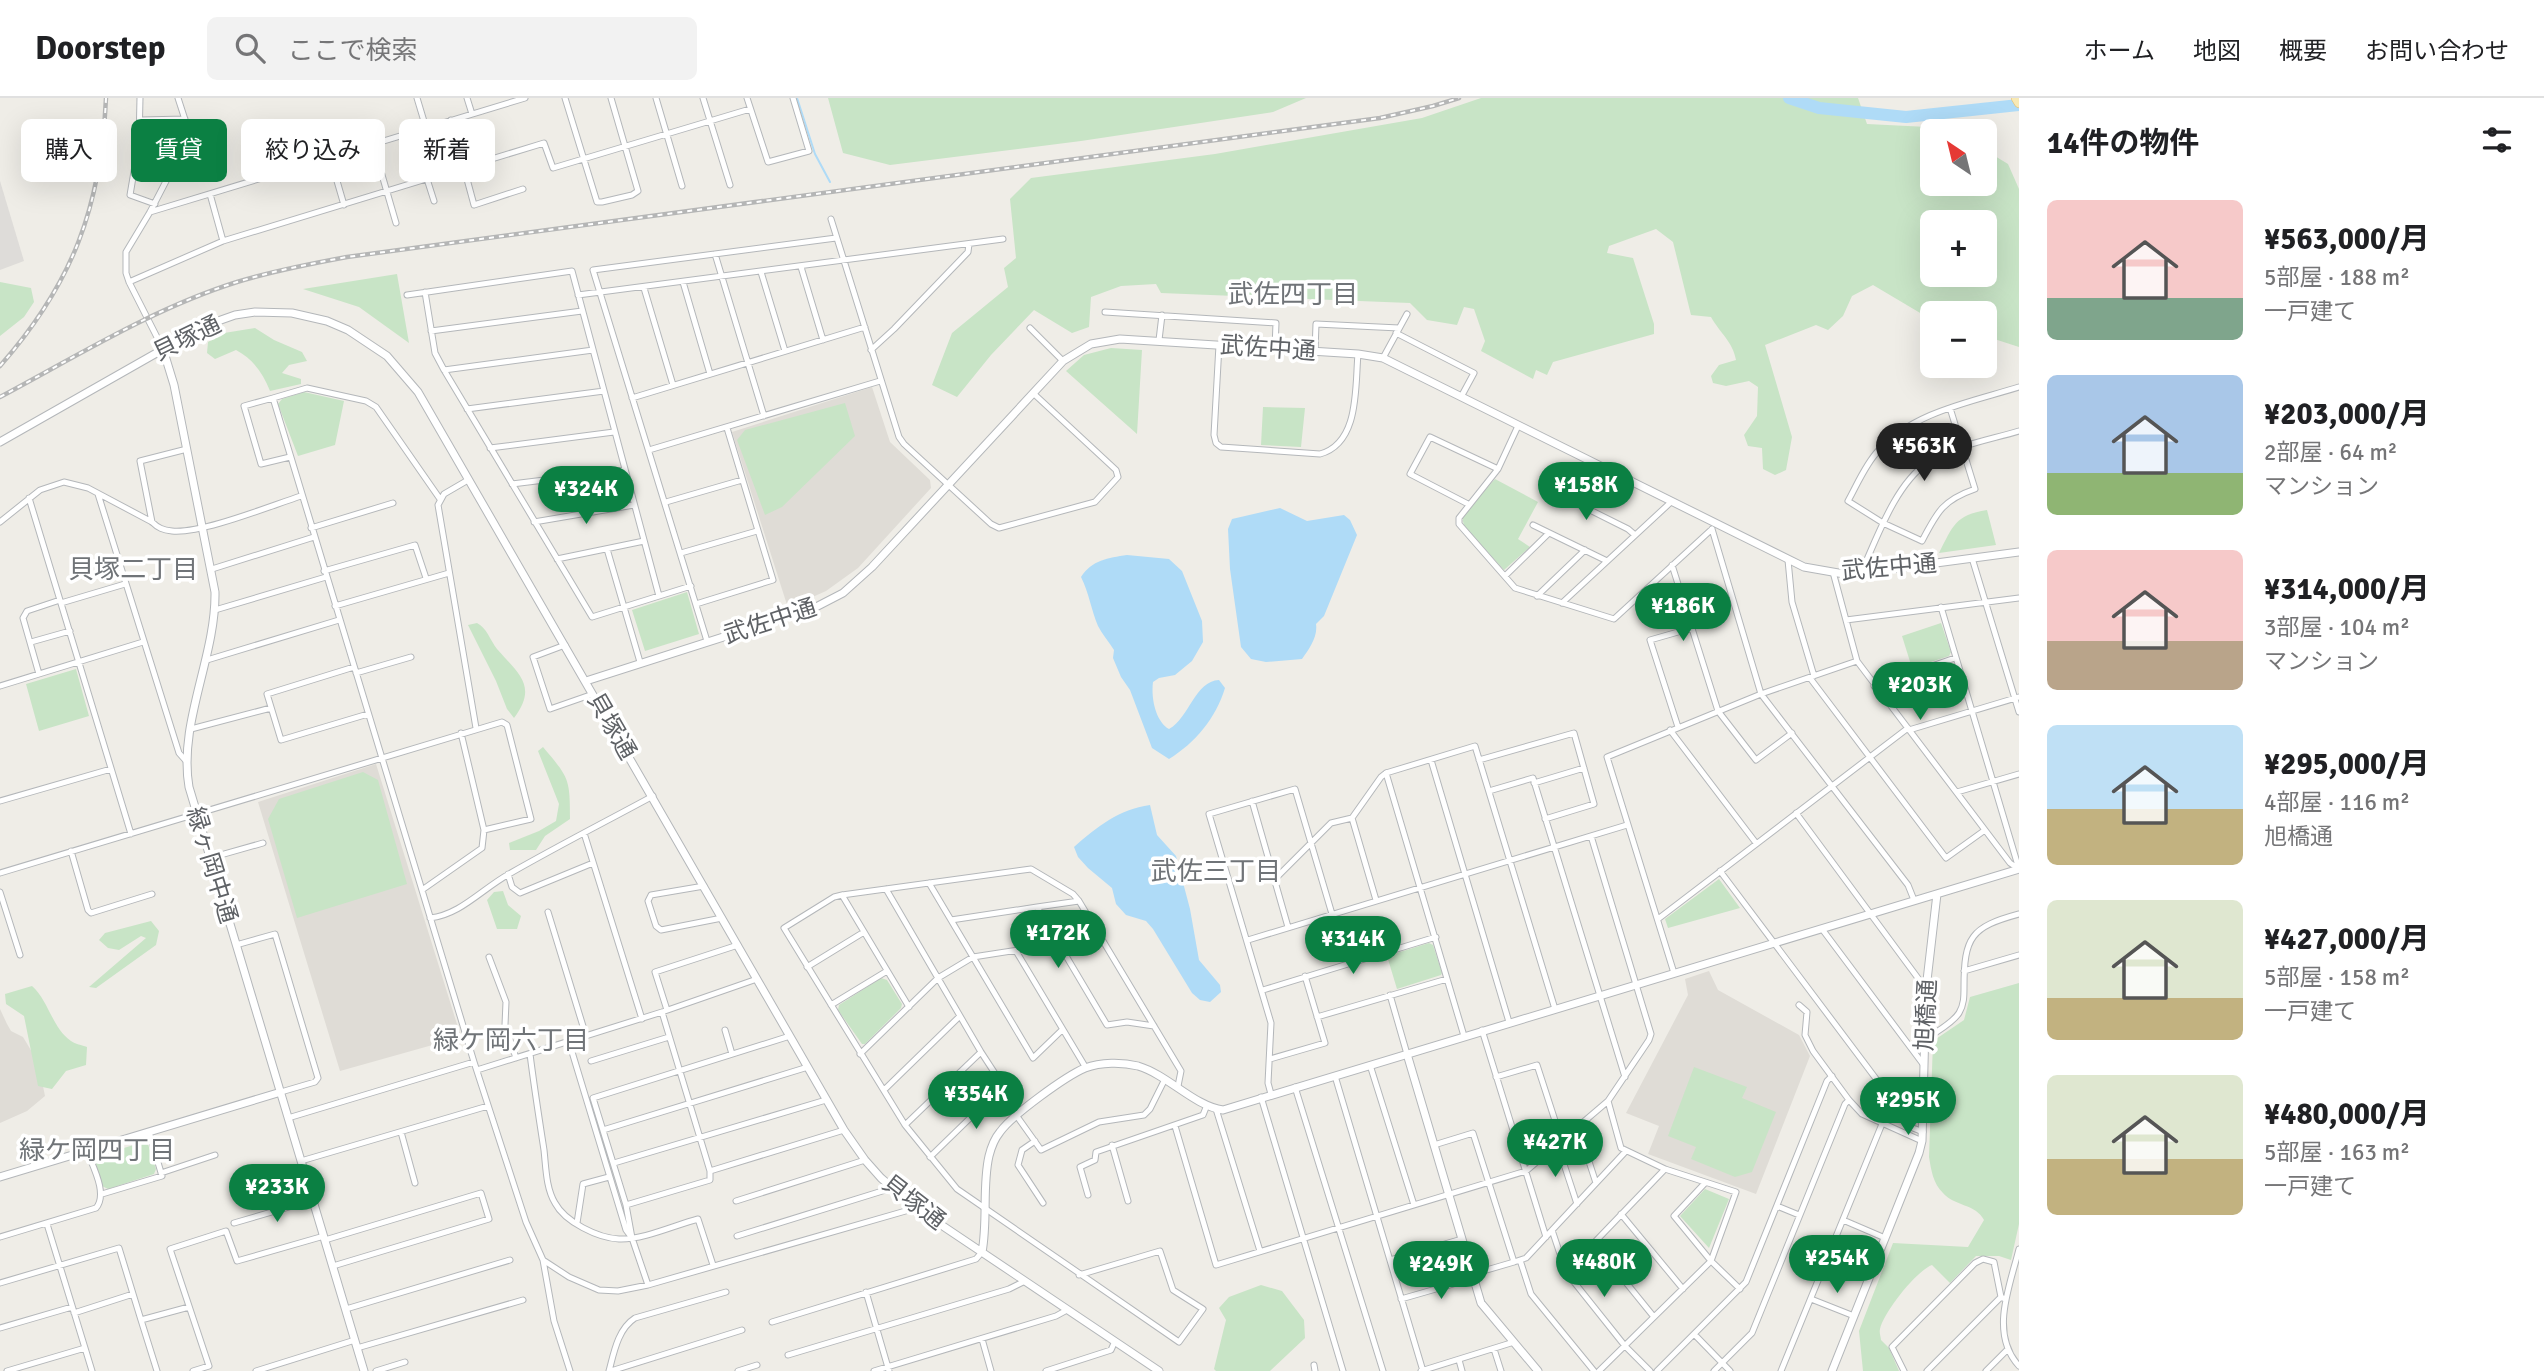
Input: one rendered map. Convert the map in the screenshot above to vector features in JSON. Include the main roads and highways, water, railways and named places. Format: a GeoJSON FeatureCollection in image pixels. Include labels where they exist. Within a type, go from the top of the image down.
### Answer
{"type":"FeatureCollection","features":[{"type":"Feature","properties":{"kind":"main road"},"geometry":{"type":"LineString","coordinates":[[2016,98],[2019,103]]}},
{"type":"Feature","properties":{"kind":"water"},"geometry":{"type":"Polygon","coordinates":[[[1280,508],[1307,521],[1344,515],[1350,520],[1357,535],[1324,616],[1316,624],[1316,634],[1302,659],[1266,662],[1251,659],[1241,647],[1230,569],[1228,529],[1232,519],[1280,508]]]}},
{"type":"Feature","properties":{"kind":"water"},"geometry":{"type":"Polygon","coordinates":[[[1127,555],[1169,559],[1182,571],[1202,621],[1203,642],[1192,661],[1175,675],[1153,682],[1153,701],[1160,720],[1169,729],[1182,717],[1204,687],[1219,680],[1225,688],[1203,729],[1169,759],[1152,748],[1130,690],[1113,658],[1114,650],[1098,626],[1081,577],[1095,563],[1127,555]]]}},
{"type":"Feature","properties":{"kind":"water"},"geometry":{"type":"Polygon","coordinates":[[[1150,805],[1157,835],[1176,856],[1190,909],[1199,960],[1220,985],[1221,992],[1210,1002],[1200,1000],[1192,993],[1153,929],[1146,921],[1126,915],[1116,904],[1112,888],[1088,868],[1078,857],[1074,847],[1118,815],[1150,805]]]}},
{"type":"Feature","properties":{"kind":"waterway"},"geometry":{"type":"LineString","coordinates":[[797,98],[815,154],[830,182]]}},
{"type":"Feature","properties":{"kind":"waterway"},"geometry":{"type":"LineString","coordinates":[[1789,98],[1819,108],[1906,117],[2019,105]]}},
{"type":"Feature","properties":{"kind":"railway"},"geometry":{"type":"LineString","coordinates":[[0,366],[47,304],[78,242],[90,209],[98,174],[106,98]]}},
{"type":"Feature","properties":{"kind":"railway"},"geometry":{"type":"LineString","coordinates":[[0,397],[176,305],[237,282],[305,265],[347,257],[1380,118],[1459,98]]}},
{"type":"Feature","properties":{"kind":"district","name":"武佐四丁目"},"geometry":{"type":"Point","coordinates":[1293,295]}},
{"type":"Feature","properties":{"kind":"district","name":"貝塚二丁目"},"geometry":{"type":"Point","coordinates":[133,570]}},
{"type":"Feature","properties":{"kind":"district","name":"武佐三丁目"},"geometry":{"type":"Point","coordinates":[1216,872]}},
{"type":"Feature","properties":{"kind":"district","name":"緑ケ岡六丁目"},"geometry":{"type":"Point","coordinates":[511,1041]}},
{"type":"Feature","properties":{"kind":"district","name":"緑ケ岡四丁目"},"geometry":{"type":"Point","coordinates":[97,1151]}}]}
